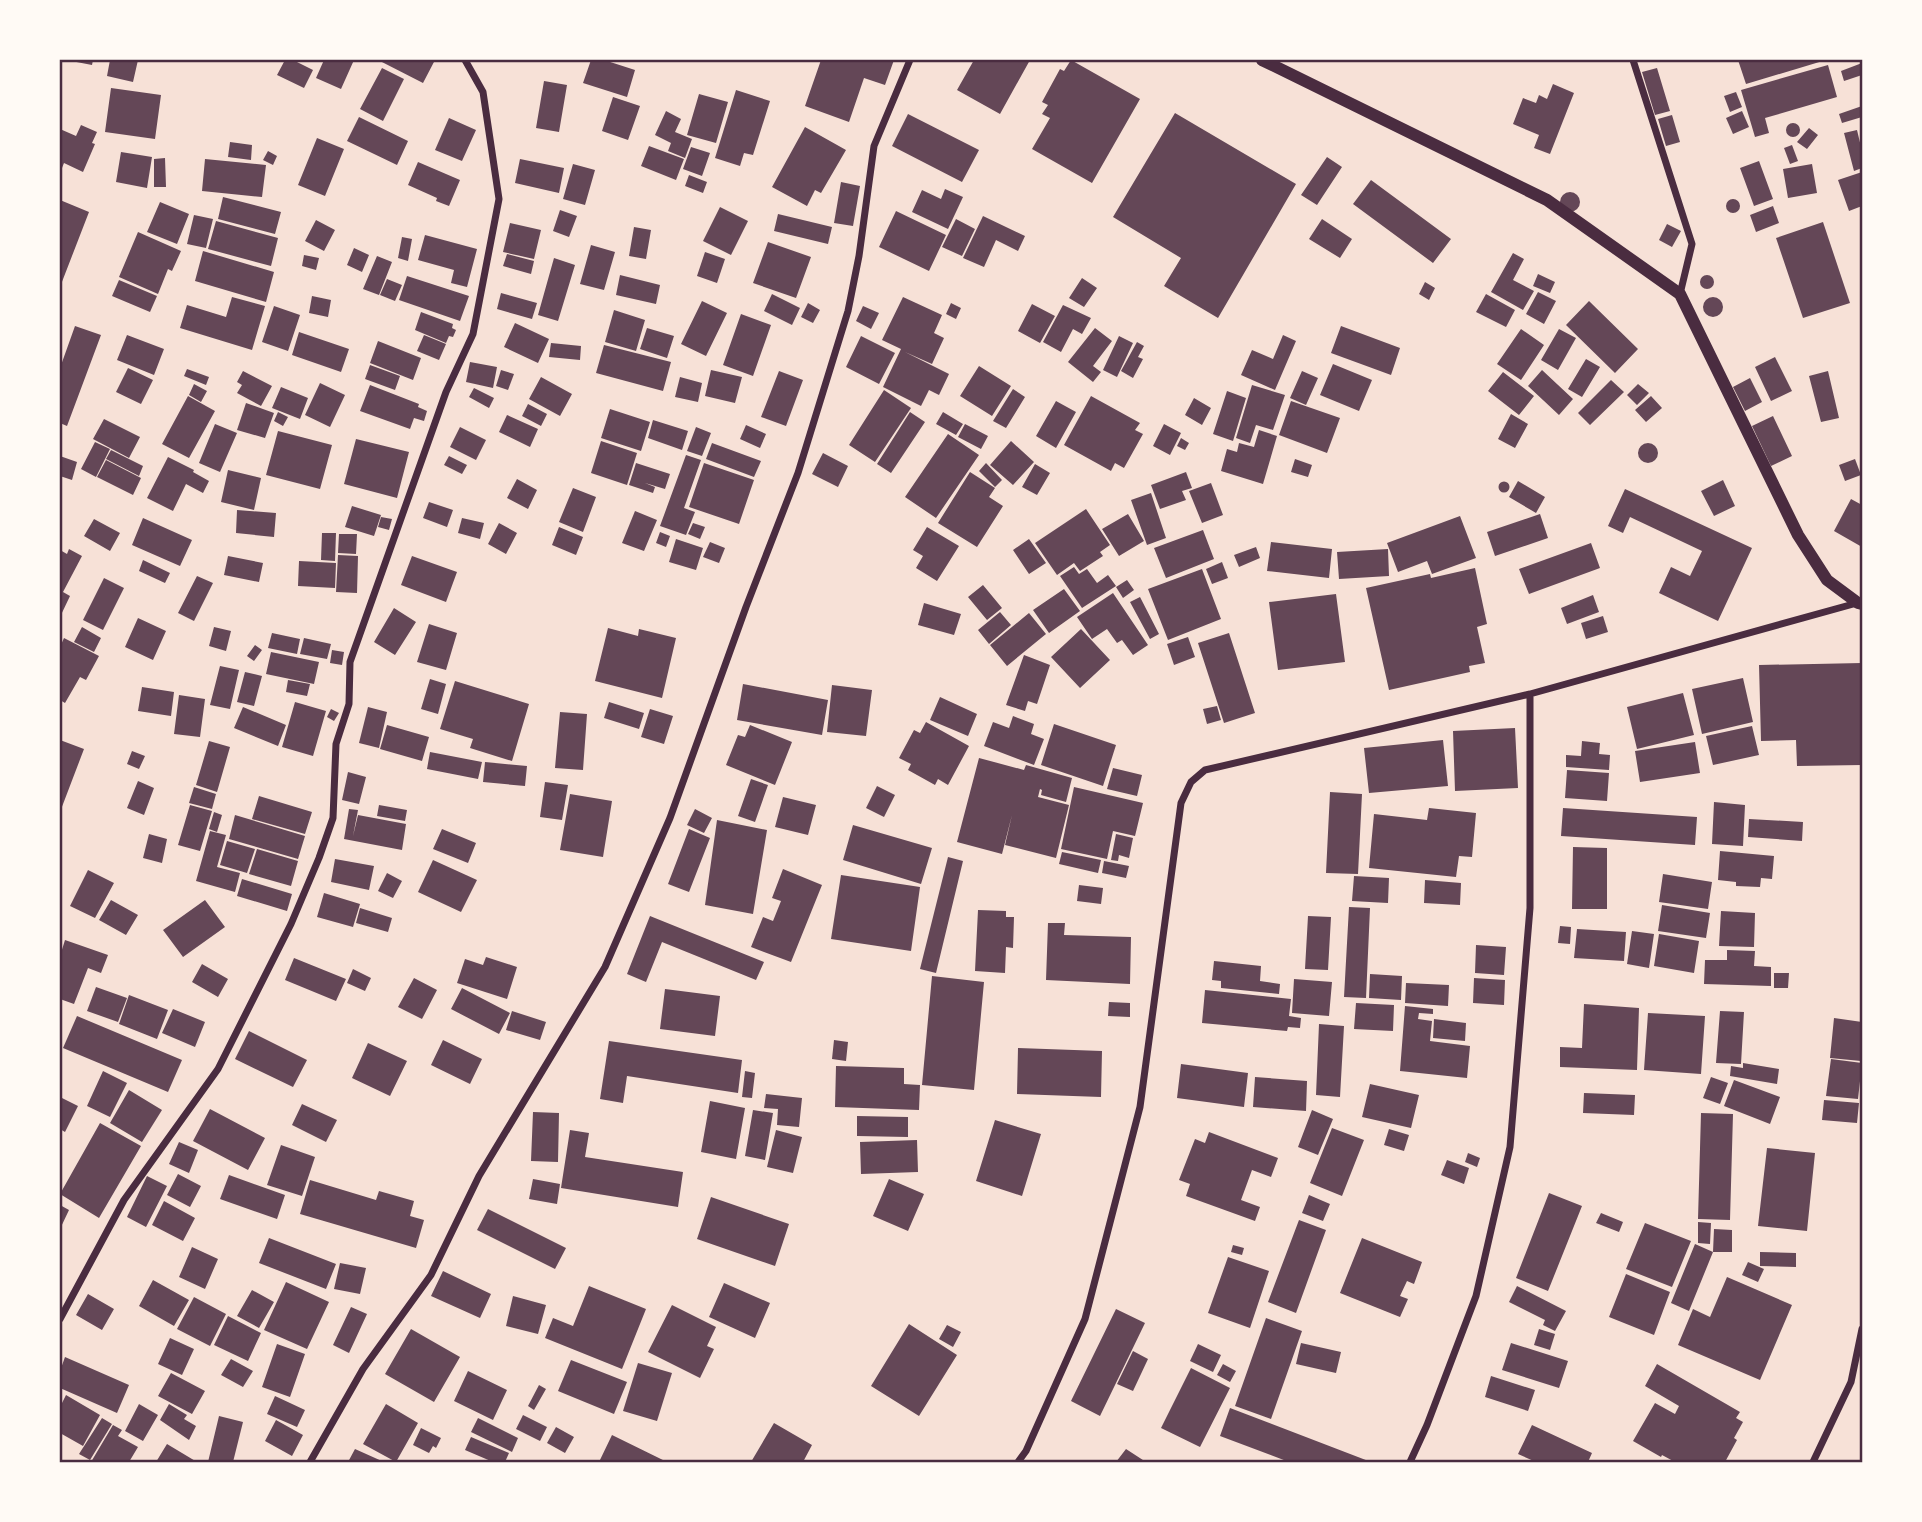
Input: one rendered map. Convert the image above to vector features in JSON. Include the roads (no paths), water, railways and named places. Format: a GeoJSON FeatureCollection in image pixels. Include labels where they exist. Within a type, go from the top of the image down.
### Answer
{"type":"FeatureCollection","features":[{"type":"Feature","properties":{"kind":"street"},"geometry":{"type":"LineString","coordinates":[[60,1319],[124,1200],[218,1069],[291,924],[333,818],[336,744],[349,704],[350,662],[446,392],[472,334],[499,199],[483,92],[465,60]]}},
{"type":"Feature","properties":{"kind":"street"},"geometry":{"type":"LineString","coordinates":[[310,1462],[363,1369],[431,1275],[479,1176],[605,967],[670,818],[746,607],[798,474],[848,311],[859,256],[874,146],[910,60]]}},
{"type":"Feature","properties":{"kind":"street"},"geometry":{"type":"LineString","coordinates":[[1262,60],[1547,200],[1680,294],[1798,535],[1827,580],[1860,604]]}},
{"type":"Feature","properties":{"kind":"street"},"geometry":{"type":"LineString","coordinates":[[1633,60],[1692,244],[1680,294]]}},
{"type":"Feature","properties":{"kind":"street"},"geometry":{"type":"LineString","coordinates":[[1018,1462],[1026,1451],[1085,1319],[1140,1107],[1181,803],[1191,782],[1205,770],[1530,694],[1860,604]]}},
{"type":"Feature","properties":{"kind":"street"},"geometry":{"type":"LineString","coordinates":[[1410,1462],[1427,1425],[1476,1296],[1510,1147],[1530,908],[1530,694]]}},
{"type":"Feature","properties":{"kind":"street"},"geometry":{"type":"LineString","coordinates":[[1813,1462],[1851,1382],[1863,1329]]}}]}
